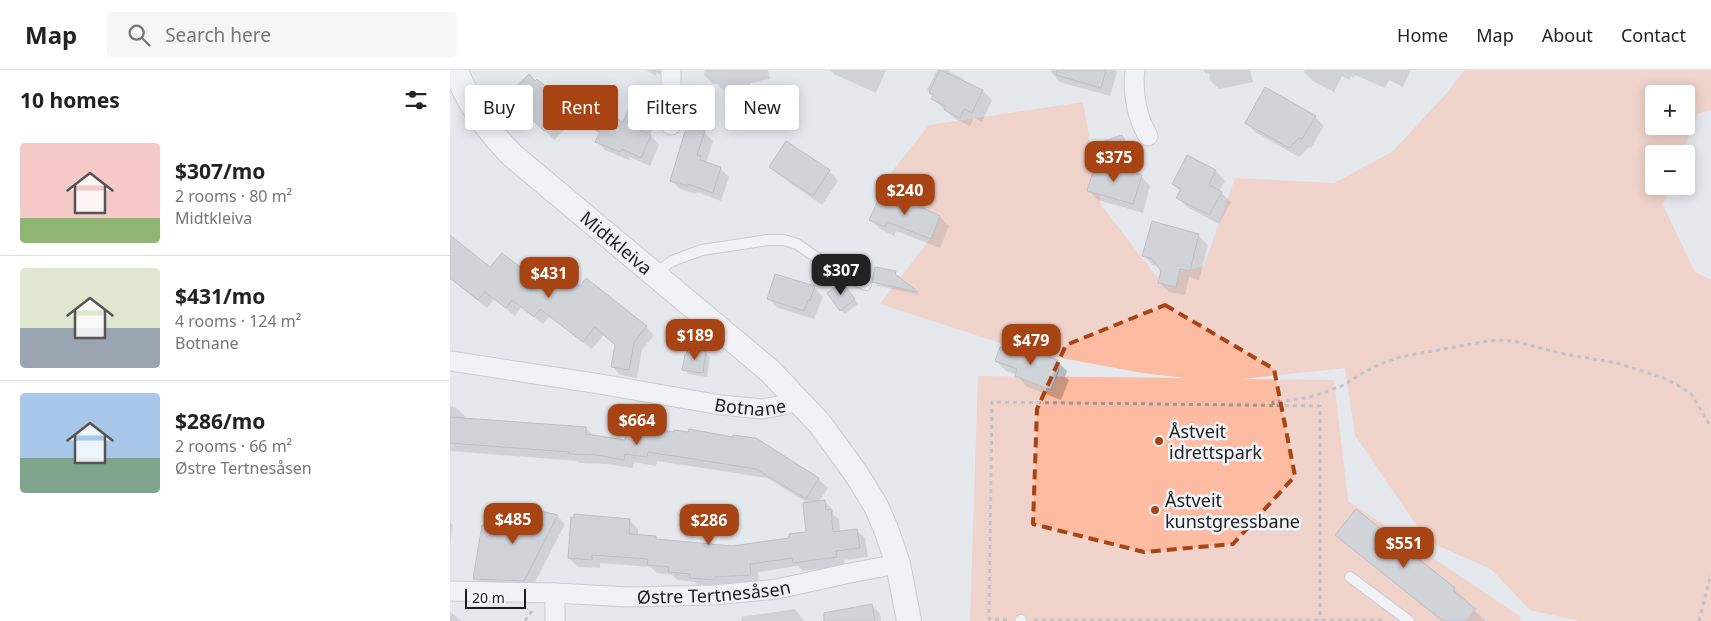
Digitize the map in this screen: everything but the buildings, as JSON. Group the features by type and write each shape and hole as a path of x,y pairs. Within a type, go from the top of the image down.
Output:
{"street":[{"name":"Midtkleiva","path":"456,70 468,99 500,144 534,175 764,365 796,398"},
{"path":"671,70 671,85"},
{"path":"1135,70 1137,104 1141,121 1148,136"},
{"name":"Botnane","path":"450,361 600,384 721,406 762,409 784,405 796,398 820,424 857,475 876,506 898,564 909,621"},
{"name":"Østre Tertnesåsen","path":"450,591 555,592 628,597 714,595 777,589 898,564"},
{"path":"555,592 555,621"}],"lane":[{"path":"654,274 672,261 702,250 768,240 784,240 797,244 851,280 866,285"},
{"path":"1350,577 1408,621"}],"path":[{"path":"1273,405 1273,402 1306,398 1320,394 1344,384 1380,364 1400,357 1498,340 1513,341 1564,354 1617,363 1664,378 1692,395 1711,427"},
{"path":"1320,620 1320,406 992,402 989,619 1408,621"},
{"path":"1699,621 1711,574"},
{"path":"525,621 534,608"}],"highlighted area":[{"path":"1165,305 1274,369 1295,476 1233,544 1144,552 1033,524 1037,409 1066,345"}],"shaded area":[{"path":"1465,70 1711,70 1711,110 1697,114 1695,119 1695,85 1645,85 1645,135 1689,135 1685,145 1645,145 1645,195 1667,195 1663,205 1695,272 1711,280 1711,621 1578,621 1530,610 1491,569 1427,541 1355,435 1345,368 1241,379 1334,380 1348,501 1521,617 1520,621 970,621 978,376 1185,378 1143,373 1028,352 880,304 930,239 890,174 929,125 1083,102 1101,205 1157,277 1204,266 1235,178 1334,183 1392,152 1445,95"}],"place":[{"name":"Åstveit idrettspark","path":"1159,441"},
{"name":"Åstveit kunstgressbane","path":"1155,510"}]}
